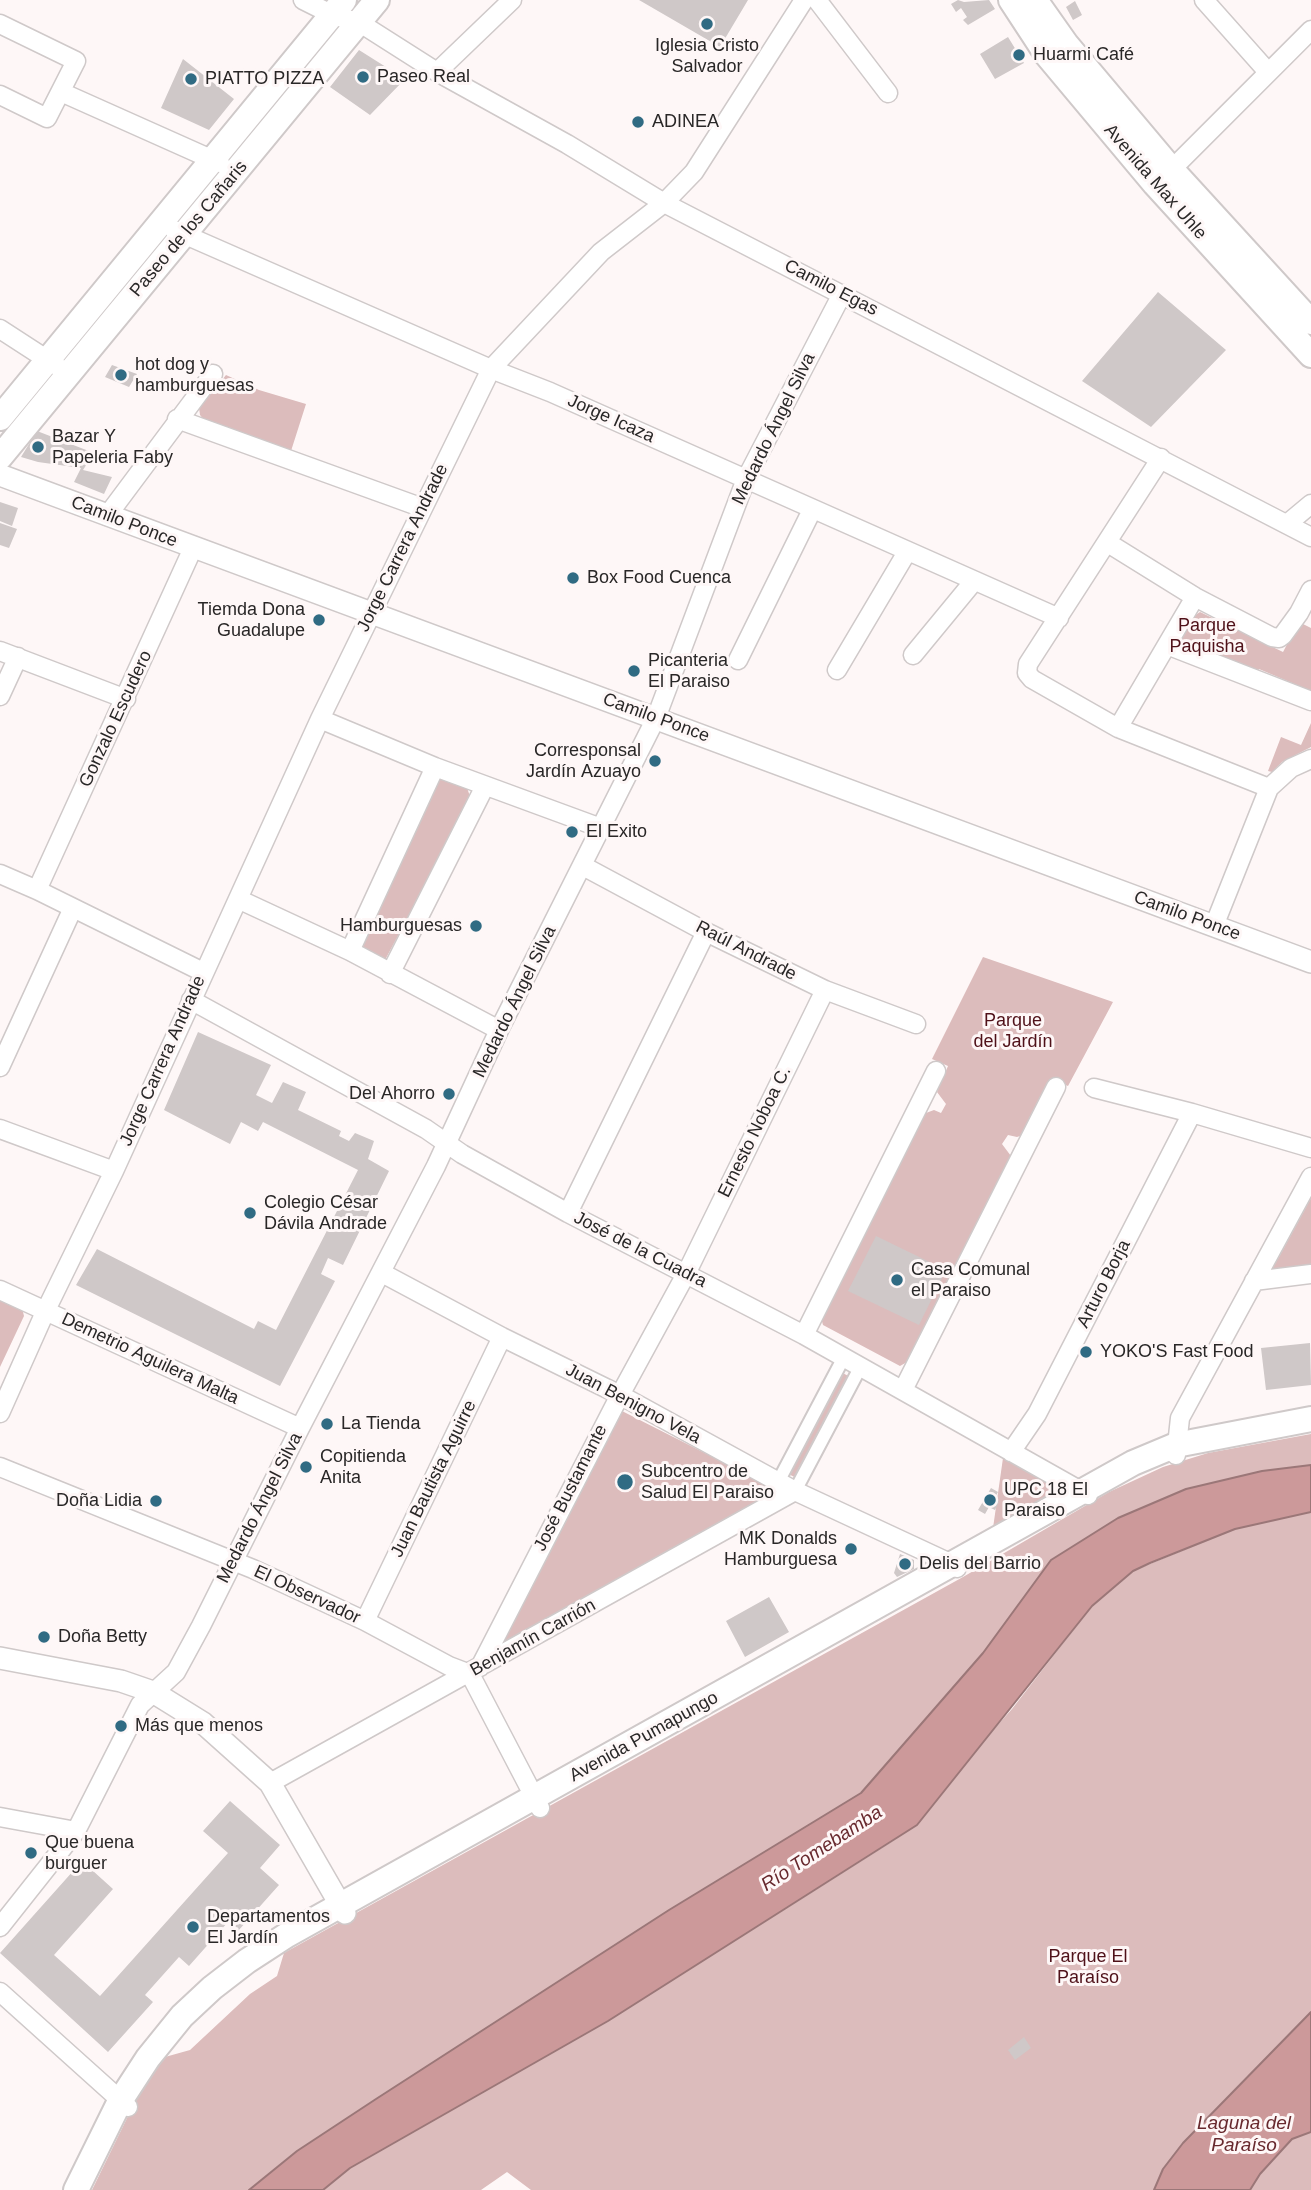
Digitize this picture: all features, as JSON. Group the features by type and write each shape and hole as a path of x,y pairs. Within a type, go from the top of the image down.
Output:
{"main road":[{"name":"Paseo de los Cañaris","path":"172,229 237,172 377,0"},
{"name":"Avenida Max Uhle","path":"1011,0 1047,55 1163,177 1311,322"},
{"name":"Avenida Max Uhle","path":"1035,0 1163,177 1311,355"},
{"name":"Paseo de los Cañaris","path":"0,457 58,368 172,229 214,160 339,7"},
{"name":"Paseo de los Cañaris","path":"0,418 58,368"},
{"name":"Avenida Pumapungo","path":"76,2190 148,2059 182,2016 247,1961 538,1803 1086,1494 1133,1462 1311,1419"}],"street":[{"name":"Camilo Egas","path":"303,0 339,7 437,72 566,144 664,203 1311,537"},
{"path":"437,72 512,0"},
{"name":"Jorge Carrera Andrade","path":"0,1413 46,1310 114,1171 320,719 491,369 601,252 664,203 694,172 804,0"},
{"path":"817,0 888,93"},
{"path":"1205,0 1268,72"},
{"path":"0,24 76,61 47,118 0,95"},
{"path":"1163,177 1311,30"},
{"path":"61,92 237,172"},
{"name":"Jorge Icaza","path":"172,229 491,369 550,392 1059,618"},
{"name":"Medardo Ángel Silva","path":"0,1927 76,1831 140,1705 176,1672 233,1563 447,1144 499,1030 656,718 746,479 842,294"},
{"path":"0,328 58,368"},
{"path":"107,516 213,374"},
{"path":"177,419 423,508"},
{"path":"1161,458 1028,664 1027,673 1032,679 1118,728 1269,788"},
{"name":"Camilo Ponce","path":"0,475 1311,962"},
{"path":"1287,524 1311,505"},
{"path":"738,660 812,510"},
{"path":"1108,543 1195,597 1272,638 1279,638 1305,616 1311,590"},
{"name":"Gonzalo Escudero","path":"37,890 193,548"},
{"path":"837,670 907,552"},
{"path":"913,655 974,581"},
{"path":"1118,728 1195,597"},
{"path":"1167,645 1311,701"},
{"path":"0,651 126,699"},
{"path":"0,696 18,657"},
{"path":"320,719 435,768 601,828"},
{"path":"1213,926 1269,788 1291,768 1311,759"},
{"path":"350,951 435,768"},
{"path":"390,974 485,786"},
{"name":"Raúl Andrade","path":"583,866 706,932 825,990 916,1024"},
{"path":"0,874 203,972"},
{"path":"238,899 350,951 499,1030"},
{"path":"0,1067 73,908"},
{"path":"568,1213 706,932"},
{"name":"Ernesto Noboa C.","path":"686,1273 825,990"},
{"name":"José de la Cuadra","path":"191,1000 426,1129 447,1144 568,1213 804,1335 1086,1494"},
{"path":"804,1335 936,1071"},
{"path":"903,1390 1055,1087"},
{"path":"1094,1087 1311,1148"},
{"name":"Arturo Borja","path":"1011,1452 1037,1414 1192,1113"},
{"path":"0,1129 114,1171"},
{"path":"1176,1450 1180,1418 1311,1177"},
{"name":"Juan Benigno Vela","path":"382,1273 502,1337 620,1395 795,1491 956,1567"},
{"name":"José Bustamante","path":"475,1671 686,1273"},
{"path":"1254,1281 1311,1274"},
{"name":"Demetrio Aguilera Malta","path":"0,1290 300,1428"},
{"name":"Juan Bautista Aguirre","path":"365,1621 502,1337"},
{"path":"778,1482 844,1357"},
{"path":"795,1491 861,1366"},
{"name":"El Observador","path":"0,1467 253,1569 365,1621 449,1666 475,1671"},
{"name":"Benjamín Carrión","path":"270,1783 795,1491"},
{"path":"0,1658 121,1682 153,1692 203,1723 270,1783 342,1908"},
{"path":"475,1671 538,1803"},
{"path":"0,1817 76,1831"},
{"path":"0,1992 124,2104"}],"green space":[{"path":"226,375 259,390 306,404 291,451 204,420 199,408"},
{"name":"Parque Paquisha","path":"1200,612 1283,652 1299,622 1311,628 1311,691 1259,669 1253,678 1175,645 1194,616"},
{"path":"1311,723 1311,747 1282,762 1272,772 1268,771 1281,737 1301,745"},
{"path":"442,779 467,788 471,799 385,960 361,948 438,781"},
{"name":"Parque del Jardín","path":"983,957 1113,1002 1068,1086 1051,1079 1023,1135 1008,1135 1002,1144 1011,1156 907,1362 900,1366 823,1325 821,1318 926,1113 934,1110 941,1113 946,1104 937,1092 948,1066 932,1059"},
{"path":"1311,1198 1311,1267 1269,1274 1279,1257"},
{"path":"0,1295 22,1308 24,1316 0,1367"},
{"path":"837,1370 854,1379 801,1480 784,1472"},
{"path":"620,1410 778,1492 504,1643 502,1639"},
{"path":"1311,1434 1311,1465 1262,1471 1186,1489 1015,1612 983,1653 861,1793 669,1910 376,2099 297,2151 249,2190 92,2190 131,2110 165,2057 190,2050 250,1994 277,1976 284,1953 963,1577 1109,1492 1163,1467 1208,1453"},
{"path":"1004,1451 1062,1490 993,1528"},
{"name":"Parque El Paraíso","path":"1311,1512 1311,2190 531,2190 507,2172 481,2190 323,2190 350,2168 608,2021 896,1839 1012,1709 1092,1606 1133,1571 1235,1529"}],"water":[{"name":"Río Tomebamba","path":"1311,1465 1311,1512 1235,1529 1150,1563 1133,1571 1092,1606 917,1825 608,2021 350,2168 323,2190 249,2190 297,2151 376,2099 669,1910 861,1793 983,1653 1051,1560 1118,1518 1186,1489 1262,1471"},
{"name":"Laguna del Paraíso","path":"1311,2012 1311,2132 1292,2139 1260,2174 1250,2190 1154,2190 1163,2169 1183,2143"}],"building":[{"name":"Iglesia Cristo Salvador","path":"639,0 748,0 720,47"},
{"path":"958,0 989,0 995,9 968,25 963,20 967,17 961,8 956,12 951,4"},
{"path":"1075,1 1082,15 1073,20 1066,7"},
{"path":"1008,37 1024,63 995,79 980,54"},
{"path":"359,50 405,79 370,115 330,87"},
{"name":"PIATTO PIZZA","path":"183,59 234,99 209,130 161,108"},
{"path":"1158,292 1226,350 1151,427 1082,381"},
{"name":"hot dog y hamburguesas","path":"112,365 137,374 129,387 105,377"},
{"path":"37,431 94,453 83,470 112,477 104,494 74,482 81,468 21,457"},
{"path":"0,502 18,508 12,526 0,521"},
{"path":"0,523 17,529 9,548 0,545"},
{"path":"198,1032 271,1065 256,1095 272,1103 283,1082 306,1092 298,1110 341,1131 339,1136 349,1141 355,1133 374,1141 368,1159 389,1171 343,1265 328,1258 321,1274 335,1281 280,1386 76,1285 97,1249 254,1329 258,1321 276,1330 358,1170 263,1122 258,1131 241,1122 230,1144 164,1110"},
{"name":"Casa Comunal el Paraiso","path":"876,1236 946,1270 919,1325 848,1291"},
{"path":"1310,1343 1311,1385 1266,1390 1261,1348"},
{"name":"UPC 18 El Paraiso","path":"991,1488 998,1492 994,1499 999,1502 995,1510 989,1507 985,1514 978,1510"},
{"name":"Delis del Barrio","path":"900,1554 914,1560 914,1569 897,1577 894,1573"},
{"path":"769,1597 789,1632 745,1657 726,1621"},
{"name":"Departamentos El Jardín","path":"230,1801 280,1845 260,1868 279,1885 238,1931 228,1922 189,1966 179,1957 145,1995 153,2002 108,2052 0,1953 82,1861 113,1889 54,1955 100,1996 228,1853 203,1831"},
{"path":"1024,2037 1031,2048 1015,2060 1008,2050"}],"place":[{"name":"Iglesia Cristo Salvador","path":"707,24"},
{"name":"Huarmi Café","path":"1019,55"},
{"name":"Paseo Real","path":"363,77"},
{"name":"PIATTO PIZZA","path":"191,79"},
{"name":"ADINEA","path":"638,122"},
{"name":"hot dog y hamburguesas","path":"121,375"},
{"name":"Bazar Y Papeleria Faby","path":"38,447"},
{"name":"Box Food Cuenca","path":"573,578"},
{"name":"Tiemda Dona Guadalupe","path":"319,620"},
{"name":"Picanteria El Paraiso","path":"634,671"},
{"name":"Corresponsal Jardín Azuayo","path":"655,761"},
{"name":"El Exito","path":"572,832"},
{"name":"Hamburguesas","path":"476,926"},
{"name":"Del Ahorro","path":"449,1094"},
{"name":"Colegio César Dávila Andrade","path":"250,1213"},
{"name":"Casa Comunal el Paraiso","path":"897,1280"},
{"name":"YOKO'S Fast Food","path":"1086,1352"},
{"name":"La Tienda","path":"327,1424"},
{"name":"Copitienda Anita","path":"306,1467"},
{"name":"Subcentro de Salud El Paraiso","path":"625,1482"},
{"name":"UPC 18 El Paraiso","path":"990,1500"},
{"name":"Doña Lidia","path":"156,1501"},
{"name":"MK Donalds Hamburguesa","path":"851,1549"},
{"name":"Delis del Barrio","path":"905,1564"},
{"name":"Doña Betty","path":"44,1637"},
{"name":"Más que menos","path":"121,1726"},
{"name":"Que buena burguer","path":"31,1853"},
{"name":"Departamentos El Jardín","path":"193,1927"}]}
